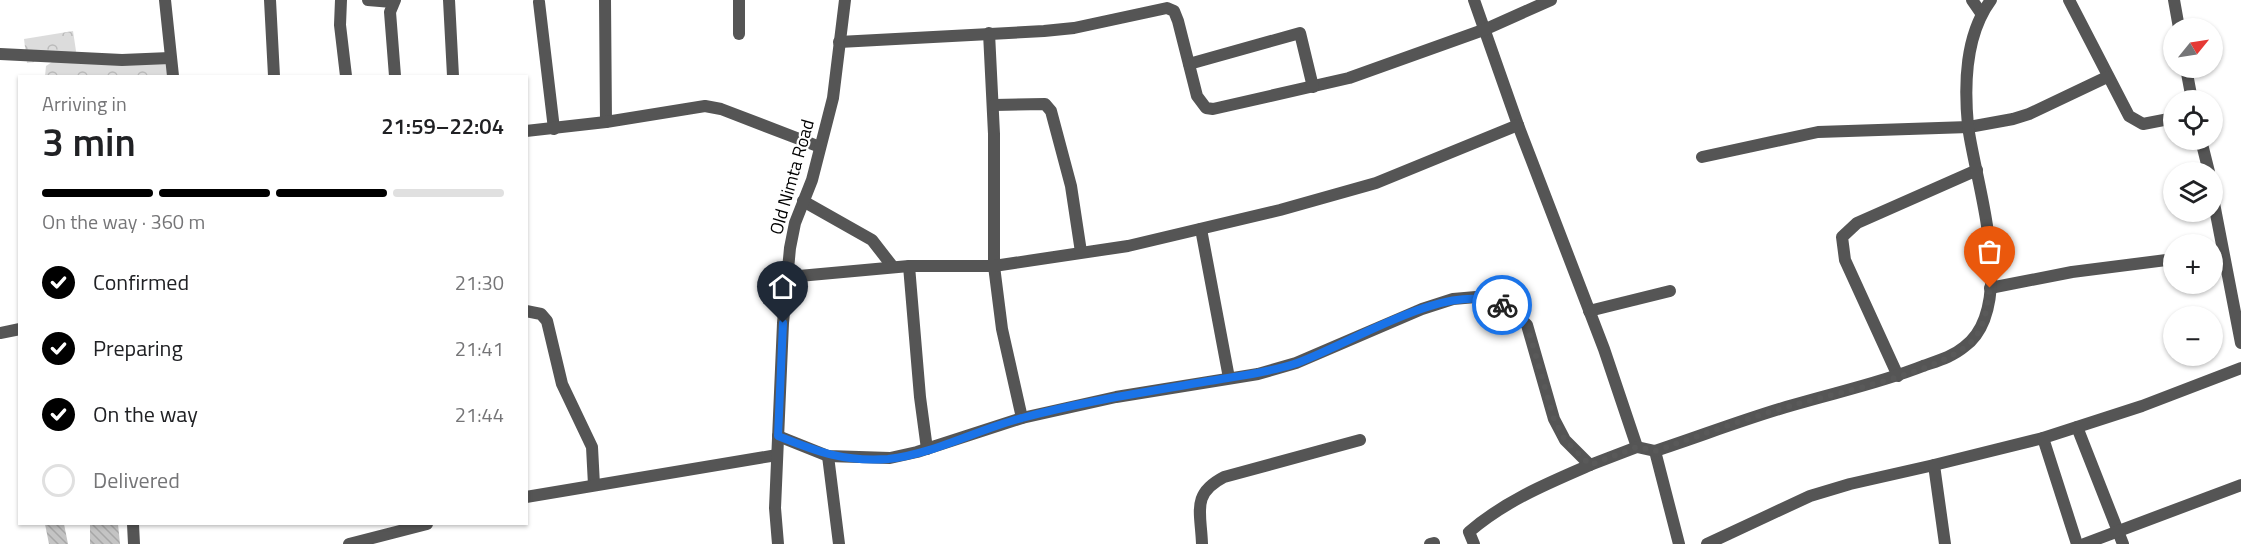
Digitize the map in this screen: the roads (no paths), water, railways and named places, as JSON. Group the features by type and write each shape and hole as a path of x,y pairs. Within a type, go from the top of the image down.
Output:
{"street":[{"path":"165,0 173,75"},
{"path":"270,0 274,75"},
{"path":"341,0 340,25 346,75"},
{"path":"368,0 394,1 390,12 395,75"},
{"path":"449,0 453,75"},
{"path":"604,0 606,122"},
{"path":"738,33 739,0"},
{"name":"Old Nimta Road","path":"778,544 775,508 788,277 794,229 833,98 845,0"},
{"path":"1474,0 1637,447"},
{"path":"839,42 1074,28 1167,8 1174,11 1197,96 1206,108 1313,87 1420,55 1551,0"},
{"path":"1972,0 1981,13"},
{"path":"1474,544 1469,532 1492,513 1525,493 1590,465 1637,447 1655,451 1792,405 1898,376 1952,356 1974,339 1982,326 1990,288 1989,234 1968,127 1968,67 1981,13 1991,0"},
{"path":"2069,0 2129,116 2143,124 2163,119"},
{"path":"2174,0 2177,18"},
{"path":"539,2 554,129"},
{"path":"989,33 994,105 994,266 1002,329 1022,418"},
{"path":"1189,64 1300,33 1313,87"},
{"path":"0,54 122,60 170,58"},
{"path":"1702,157 1818,132 1968,127 2029,114 2107,77"},
{"path":"994,105 1045,104 1051,111 1071,186 1081,252"},
{"path":"528,131 606,122 705,106 721,109 820,147"},
{"path":"788,277 909,266 994,266 1128,246 1376,183 1518,125"},
{"path":"1898,376 1845,260 1842,237 1857,223 1977,170"},
{"path":"803,201 872,240 892,267"},
{"path":"1201,229 1230,378"},
{"path":"1990,288 2072,272 2163,261"},
{"path":"909,266 920,397 927,449"},
{"path":"2223,271 2240,336"},
{"path":"1589,311 1670,291"},
{"path":"778,436 828,456 890,458 927,449 1022,418 1116,397 1258,374 1296,363 1422,309 1453,299 1476,297 1513,310 1527,325 1554,419 1565,440 1590,465"},
{"path":"528,311 541,314 547,321 562,384 592,447 594,485"},
{"path":"0,333 18,328"},
{"path":"1707,544 1810,496 2043,438 2142,406 2241,368"},
{"path":"2077,427 2121,538"},
{"path":"2043,438 2077,544"},
{"path":"1202,544 1200,498 1204,489 1213,482 1360,440"},
{"path":"1655,451 1679,544"},
{"path":"528,497 777,455"},
{"path":"828,456 839,544"},
{"path":"1934,465 1945,544"},
{"path":"2084,544 2121,538 2241,485"},
{"path":"133,525 134,544"},
{"path":"349,544 388,540 425,525"}]}
